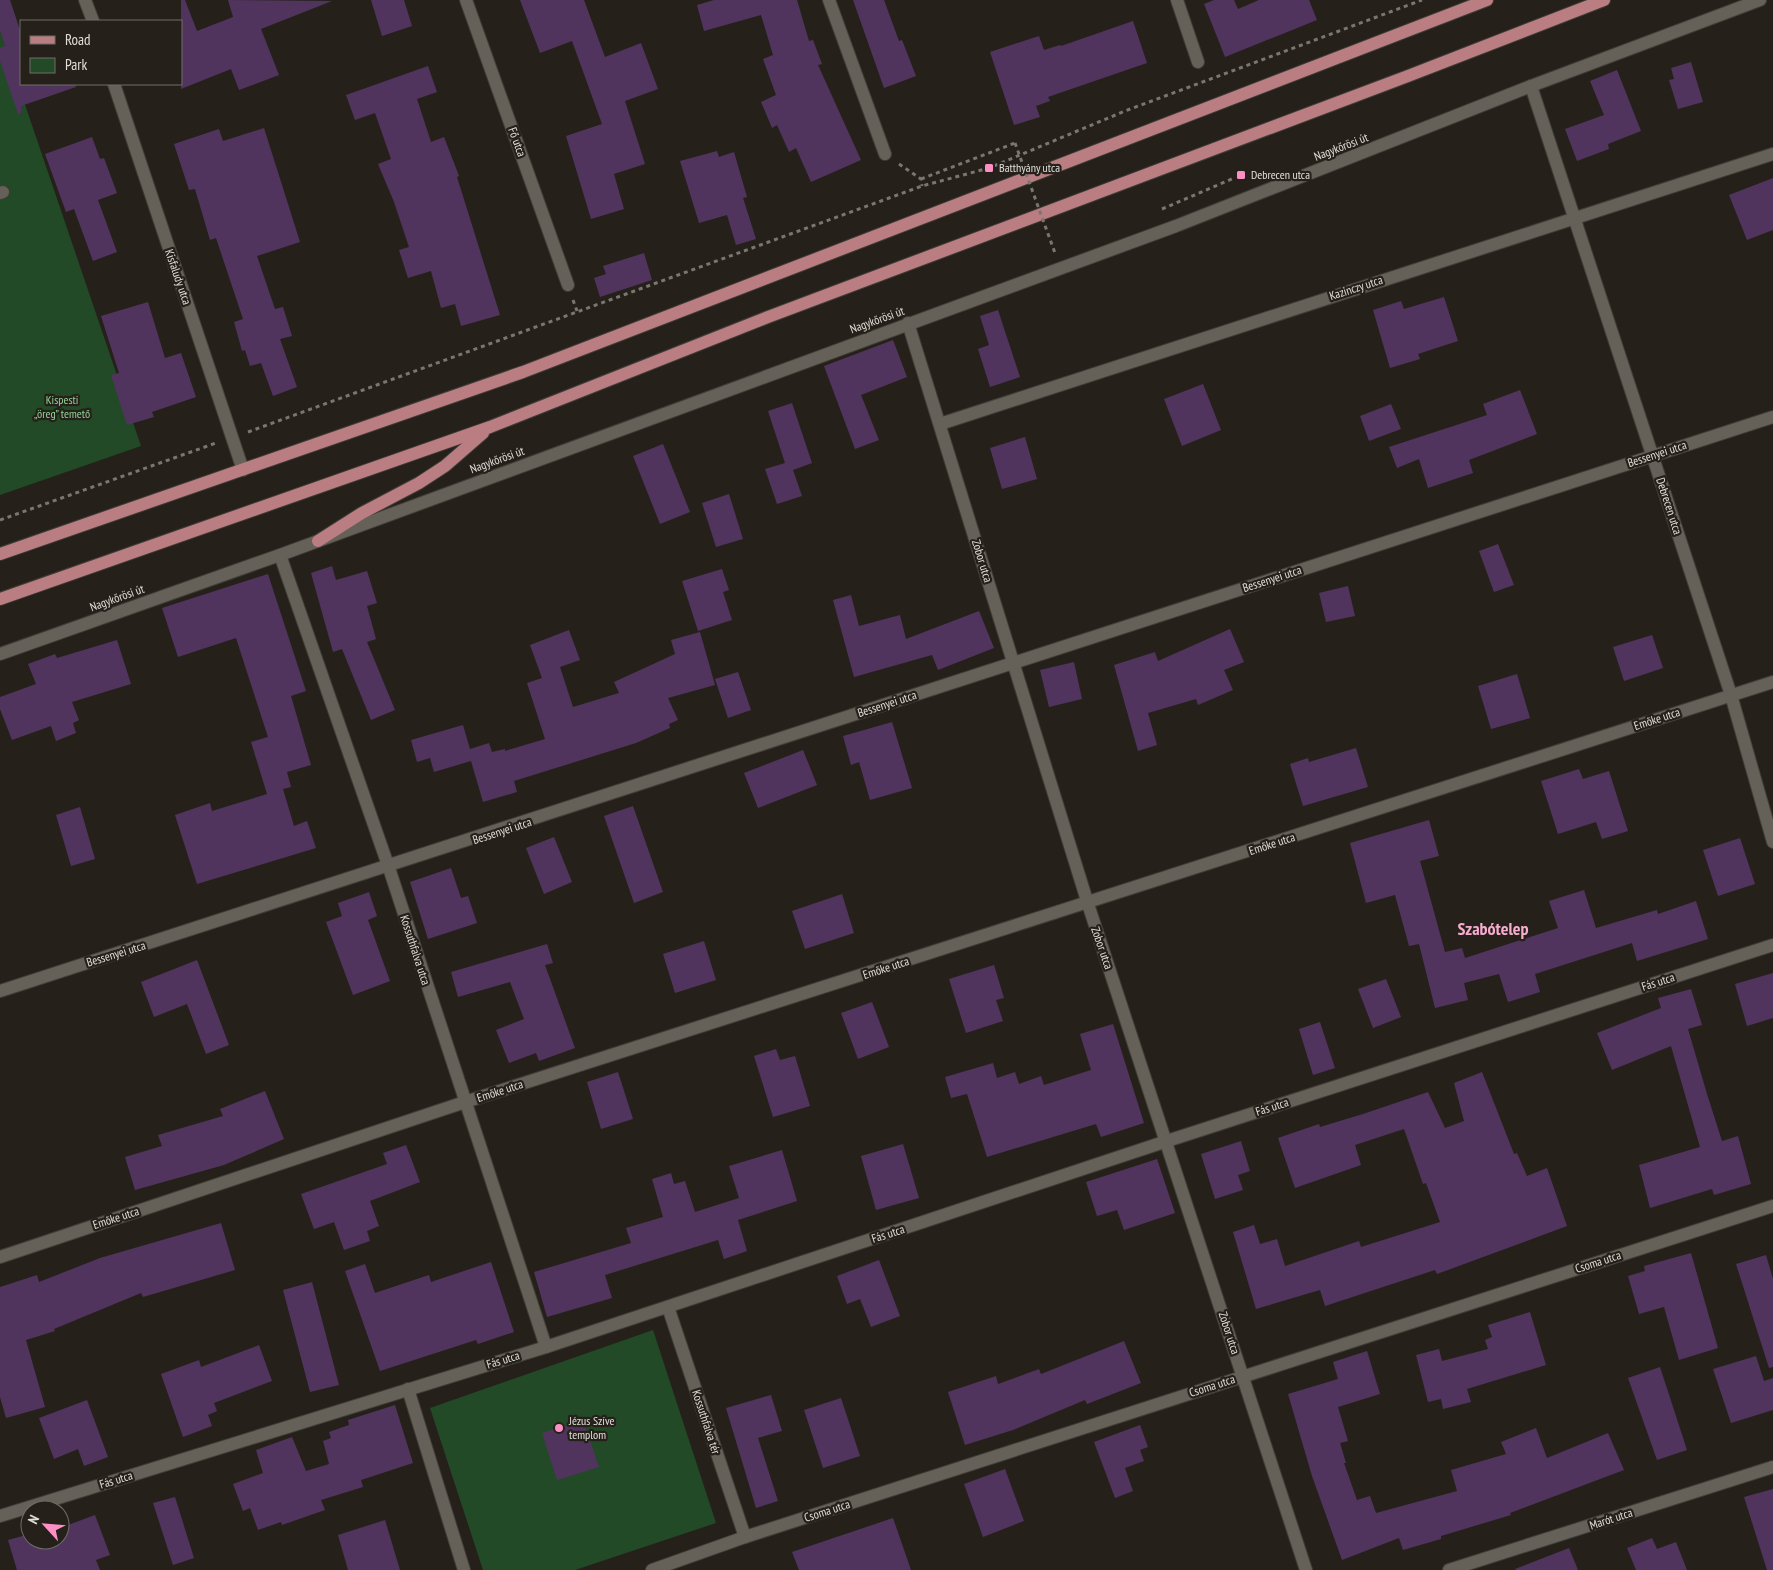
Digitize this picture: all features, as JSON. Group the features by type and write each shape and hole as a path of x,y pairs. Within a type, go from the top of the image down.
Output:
{"main road":[{"path":"0,554 523,372 1487,0"},
{"path":"0,599 490,427 768,317 1417,73 1604,0"},
{"path":"318,541 445,466 490,427"}],"street":[{"path":"86,0 93,20"},
{"name":"Fő utca","path":"466,0 568,285"},
{"path":"829,0 885,154"},
{"path":"1177,0 1198,62"},
{"name":"Nagykőrösi út","path":"0,654 280,555 1176,226 1531,86 1760,0"},
{"name":"Kisfaludy utca","path":"114,85 244,470"},
{"name":"Debrecen utca","path":"1531,86 1731,695 1773,842"},
{"name":"Kazinczy utca","path":"940,424 1773,154"},
{"name":"Zobor utca","path":"908,323 1088,904 1306,1570"},
{"name":"Bessenyei utca","path":"0,991 389,868 1652,455 1773,418"},
{"name":"Kossuthfalva utca","path":"280,555 389,868 546,1347"},
{"name":"Emőke utca","path":"0,1257 465,1102 1088,904 1773,682"},
{"name":"Fás utca","path":"0,1516 546,1347 1167,1141 1773,945"},
{"name":"Csoma utca","path":"652,1570 745,1537 1773,1206"},
{"name":"Kossuthfalva tér","path":"668,1307 745,1537"},
{"path":"408,1389 464,1570"},
{"name":"Marót utca","path":"1449,1570 1773,1467"}],"path":[{"path":"0,520 232,438 922,186 989,168 1125,111 1422,0"},
{"path":"921,179 1015,143 1055,253"},
{"path":"885,154 921,179 922,186"},
{"path":"1157,212 1240,174"}],"green space":[{"name":"Kispesti „öreg” temető","path":"0,31 141,446 0,495"},
{"path":"653,1330 716,1523 575,1570 483,1570 430,1408"}],"building":[{"path":"0,0 10,0 20,30 20,85 75,85 76,87 21,106 21,113 18,114 0,61 0,48 5,46 0,31"},
{"path":"181,0 185,0 197,31 233,17 228,0 332,1 261,29 279,75 239,90 231,69 181,89"},
{"path":"371,0 404,0 412,26 382,36"},
{"path":"520,0 584,0 605,57 641,43 658,89 625,101 645,164 614,174 624,209 591,219 566,136 602,124 572,41 540,53"},
{"path":"714,0 797,0 809,41 813,40 822,64 818,65 861,160 811,182 796,148 789,152 777,125 772,128 761,102 776,95 763,59 773,55 761,15 704,31 697,5"},
{"path":"853,0 884,0 899,41 902,40 916,76 884,88"},
{"path":"1214,0 1234,0 1238,9 1259,0 1309,0 1317,20 1225,57 1204,4"},
{"path":"1133,21 1147,63 1048,97 1050,101 1036,106 1040,117 1014,125 990,52 1039,36 1044,50"},
{"path":"1691,62 1703,102 1678,109 1669,80 1674,79 1671,68"},
{"path":"428,66 437,92 417,99 431,142 444,137 459,176 457,177 500,315 461,326 455,304 441,308 431,271 408,278 399,250 409,247 394,202 378,164 391,159 375,113 355,120 346,95"},
{"path":"1617,70 1641,131 1608,144 1609,149 1577,161 1565,129 1604,115 1590,81"},
{"path":"264,128 300,242 257,256 275,309 283,307 292,336 280,339 297,387 273,396 261,363 250,366 245,350 242,351 234,322 243,319 216,238 210,240 195,189 189,190 174,144 219,129 223,141"},
{"path":"92,137 100,159 104,158 117,193 98,200 117,252 93,261 74,209 66,212 45,154"},
{"path":"717,151 719,157 734,152 747,197 743,198 756,239 736,245 727,215 699,223 680,161"},
{"path":"1773,178 1773,230 1747,240 1729,195"},
{"path":"644,253 652,280 600,297 594,278 606,274 603,266"},
{"path":"1444,297 1458,341 1418,354 1420,359 1390,368 1373,310 1401,301 1404,309"},
{"path":"148,302 165,358 181,353 196,397 152,412 154,417 127,425 111,375 119,373 101,316"},
{"path":"998,310 1020,377 990,387 978,349 989,345 980,316"},
{"path":"893,340 907,377 861,395 879,440 855,449 824,366"},
{"path":"1203,384 1221,430 1182,446 1164,399"},
{"path":"1520,390 1537,434 1469,460 1473,473 1428,488 1419,459 1397,468 1389,447 1487,415 1483,404"},
{"path":"792,403 812,463 793,470 802,496 777,504 765,469 785,463 768,411"},
{"path":"1391,404 1401,429 1369,441 1360,416"},
{"path":"1025,437 1037,479 1002,489 990,448"},
{"path":"663,444 690,512 660,524 633,456"},
{"path":"729,494 743,539 716,547 702,503"},
{"path":"1498,544 1514,585 1494,592 1479,551"},
{"path":"332,566 336,580 367,571 377,603 367,606 376,639 367,642 395,710 371,720 342,649 333,652 311,573"},
{"path":"722,569 729,590 723,592 732,620 698,631 682,581"},
{"path":"268,574 306,691 291,696 311,765 287,772 291,787 283,789 294,826 307,821 316,848 197,884 175,815 210,803 212,811 267,794 251,742 268,737 236,638 178,657 162,608"},
{"path":"1348,586 1355,616 1326,622 1319,593"},
{"path":"851,595 859,626 900,615 906,639 979,611 994,648 938,670 932,655 854,677 833,600"},
{"path":"1230,629 1244,662 1224,670 1233,690 1198,705 1196,699 1148,713 1157,745 1138,751 1114,665 1155,652 1158,661"},
{"path":"569,630 580,660 560,667 573,707 619,693 614,682 675,654 671,640 700,632 715,685 668,698 678,720 669,724 670,728 636,743 514,781 517,792 483,802 471,761 434,772 430,758 417,762 411,740 463,725 470,749 489,743 492,752 505,749 505,751 545,739 527,683 542,678 530,645"},
{"path":"1652,635 1663,668 1624,681 1613,647"},
{"path":"117,640 131,684 72,702 79,720 73,723 76,733 56,741 51,726 12,740 0,709 0,697 36,684 28,664 55,654 57,658"},
{"path":"1074,662 1082,699 1049,707 1040,670"},
{"path":"738,672 751,710 728,718 715,679"},
{"path":"1517,674 1530,718 1491,729 1478,686"},
{"path":"892,722 912,788 870,800 859,762 851,765 843,736"},
{"path":"1356,748 1368,787 1303,806 1290,764 1308,758 1309,762"},
{"path":"803,750 817,785 758,808 744,773"},
{"path":"1579,769 1583,779 1609,771 1628,831 1602,839 1596,822 1558,834 1541,781"},
{"path":"633,806 663,892 634,903 604,816"},
{"path":"80,807 95,859 71,866 56,815"},
{"path":"1429,820 1439,856 1420,861 1445,952 1462,948 1465,958 1558,928 1549,901 1584,890 1596,928 1657,910 1658,914 1696,901 1708,939 1637,961 1632,943 1535,974 1540,992 1508,1002 1499,974 1464,983 1468,1000 1435,1008 1419,944 1409,946 1395,895 1366,903 1350,843"},
{"path":"554,837 572,882 544,894 526,848"},
{"path":"1740,838 1755,884 1718,896 1703,850"},
{"path":"451,868 461,898 468,896 477,923 428,939 410,882"},
{"path":"369,892 377,916 368,920 390,981 353,995 326,922 342,916 338,903"},
{"path":"842,894 854,933 805,949 792,911"},
{"path":"704,941 716,980 675,993 663,954"},
{"path":"547,944 553,963 545,965 575,1048 539,1061 536,1053 509,1063 496,1030 524,1019 510,982 458,997 451,972"},
{"path":"197,960 229,1045 206,1054 187,1004 154,1017 141,982"},
{"path":"994,965 1004,998 996,1000 1003,1021 966,1033 949,979"},
{"path":"1773,973 1773,1018 1747,1026 1735,984"},
{"path":"1386,979 1401,1017 1373,1028 1358,989"},
{"path":"1691,989 1702,1025 1688,1029 1707,1094 1722,1141 1738,1136 1751,1184 1714,1195 1712,1189 1650,1208 1639,1165 1700,1147 1671,1046 1612,1070 1597,1033 1661,1008 1658,998"},
{"path":"872,1002 889,1047 858,1059 841,1013"},
{"path":"1320,1022 1335,1068 1313,1075 1299,1029"},
{"path":"1113,1024 1144,1123 1101,1137 1096,1124 987,1157 967,1094 951,1098 945,1077 993,1063 997,1078 1015,1072 1019,1084 1041,1076 1044,1085 1091,1070 1080,1034"},
{"path":"776,1049 780,1060 795,1056 810,1106 773,1117 754,1056"},
{"path":"618,1072 633,1119 601,1129 587,1082"},
{"path":"1482,1072 1514,1154 1517,1153 1527,1176 1547,1168 1567,1226 1437,1274 1435,1270 1325,1306 1320,1290 1256,1309 1233,1232 1254,1225 1260,1244 1277,1239 1285,1266 1359,1241 1361,1247 1440,1222 1426,1183 1423,1184 1404,1129 1355,1145 1361,1165 1295,1188 1278,1138 1319,1124 1320,1127 1363,1114 1428,1092 1445,1128 1464,1121 1454,1083"},
{"path":"265,1091 284,1139 224,1165 135,1190 125,1157 162,1146 158,1135 223,1116 220,1109"},
{"path":"1241,1141 1250,1171 1238,1175 1243,1190 1215,1199 1201,1154"},
{"path":"903,1144 919,1198 876,1210 861,1156"},
{"path":"406,1145 420,1182 370,1201 379,1226 367,1231 370,1241 344,1250 334,1222 314,1229 301,1194 387,1164 383,1153"},
{"path":"782,1150 797,1201 738,1220 747,1251 724,1259 718,1240 605,1275 612,1298 547,1317 534,1272 631,1243 626,1228 663,1217 652,1179 671,1173 674,1184 685,1181 695,1212 739,1198 729,1166"},
{"path":"1157,1159 1175,1213 1124,1230 1117,1210 1097,1216 1086,1182"},
{"path":"221,1223 235,1270 143,1297 141,1293 54,1329 55,1331 26,1340 45,1407 6,1418 0,1397 0,1287 37,1275 39,1282 100,1258"},
{"path":"1691,1253 1718,1348 1679,1360 1664,1307 1639,1314 1628,1276 1645,1271 1644,1266"},
{"path":"1766,1255 1773,1279 1773,1367 1769,1368 1736,1264"},
{"path":"879,1260 900,1316 871,1327 860,1299 847,1304 837,1276"},
{"path":"491,1262 514,1332 478,1344 476,1340 380,1371 345,1271 365,1264 375,1293 429,1275 431,1282"},
{"path":"312,1282 339,1385 310,1392 283,1290"},
{"path":"1530,1312 1546,1365 1467,1389 1471,1402 1443,1409 1441,1399 1428,1402 1416,1355 1439,1349 1442,1361 1488,1349 1485,1340 1492,1337 1488,1325"},
{"path":"1124,1341 1141,1383 1087,1404 1085,1400 1013,1430 965,1445 948,1392 996,1376 998,1384 1039,1369 1041,1374"},
{"path":"259,1345 272,1381 214,1403 217,1411 208,1415 212,1426 183,1437 161,1374 199,1360 201,1367"},
{"path":"1367,1351 1380,1394 1338,1407 1348,1441 1340,1443 1346,1463 1344,1463 1357,1500 1370,1496 1376,1513 1457,1491 1451,1470 1506,1454 1501,1442 1536,1428 1547,1458 1608,1433 1624,1470 1510,1513 1511,1515 1441,1536 1441,1539 1403,1550 1399,1538 1342,1560 1312,1476 1288,1394 1338,1379 1333,1362"},
{"path":"1756,1356 1764,1381 1773,1378 1773,1410 1731,1423 1713,1369"},
{"path":"1660,1367 1687,1450 1657,1460 1628,1378"},
{"path":"771,1395 782,1431 758,1438 778,1501 756,1508 726,1408"},
{"path":"841,1398 860,1456 823,1468 804,1410"},
{"path":"87,1400 108,1457 84,1466 78,1449 54,1459 39,1418"},
{"path":"395,1405 413,1463 361,1480 363,1487 321,1500 325,1510 282,1525 281,1522 258,1530 250,1508 243,1511 233,1484 263,1473 256,1450 292,1437 306,1471 329,1464 323,1441 331,1438 329,1432 349,1425 348,1420"},
{"path":"583,1420 599,1467 557,1480 542,1433"},
{"path":"1140,1425 1148,1447 1140,1450 1144,1461 1125,1468 1133,1491 1115,1498 1094,1442"},
{"path":"1005,1469 1024,1521 983,1537 964,1484"},
{"path":"1773,1489 1773,1570 1767,1570 1744,1497"},
{"path":"175,1497 194,1558 173,1565 153,1503"},
{"path":"95,1515 110,1555 96,1560 100,1570 17,1570 8,1540 20,1537 20,1550 70,1550 70,1524"},
{"path":"893,1518 911,1570 799,1570 792,1552"},
{"path":"385,1520 400,1570 348,1570 338,1535"},
{"path":"1652,1538 1657,1549 1676,1542 1687,1570 1636,1570 1627,1548"},
{"path":"1569,1548 1578,1570 1515,1569"}],"place":[{"name":"Batthyány utca","path":"989,168"},
{"name":"Debrecen utca","path":"1241,175"},
{"name":"Jézus Szíve templom","path":"559,1428"}],"district":[{"name":"Szabótelep","path":"1493,929"}]}
